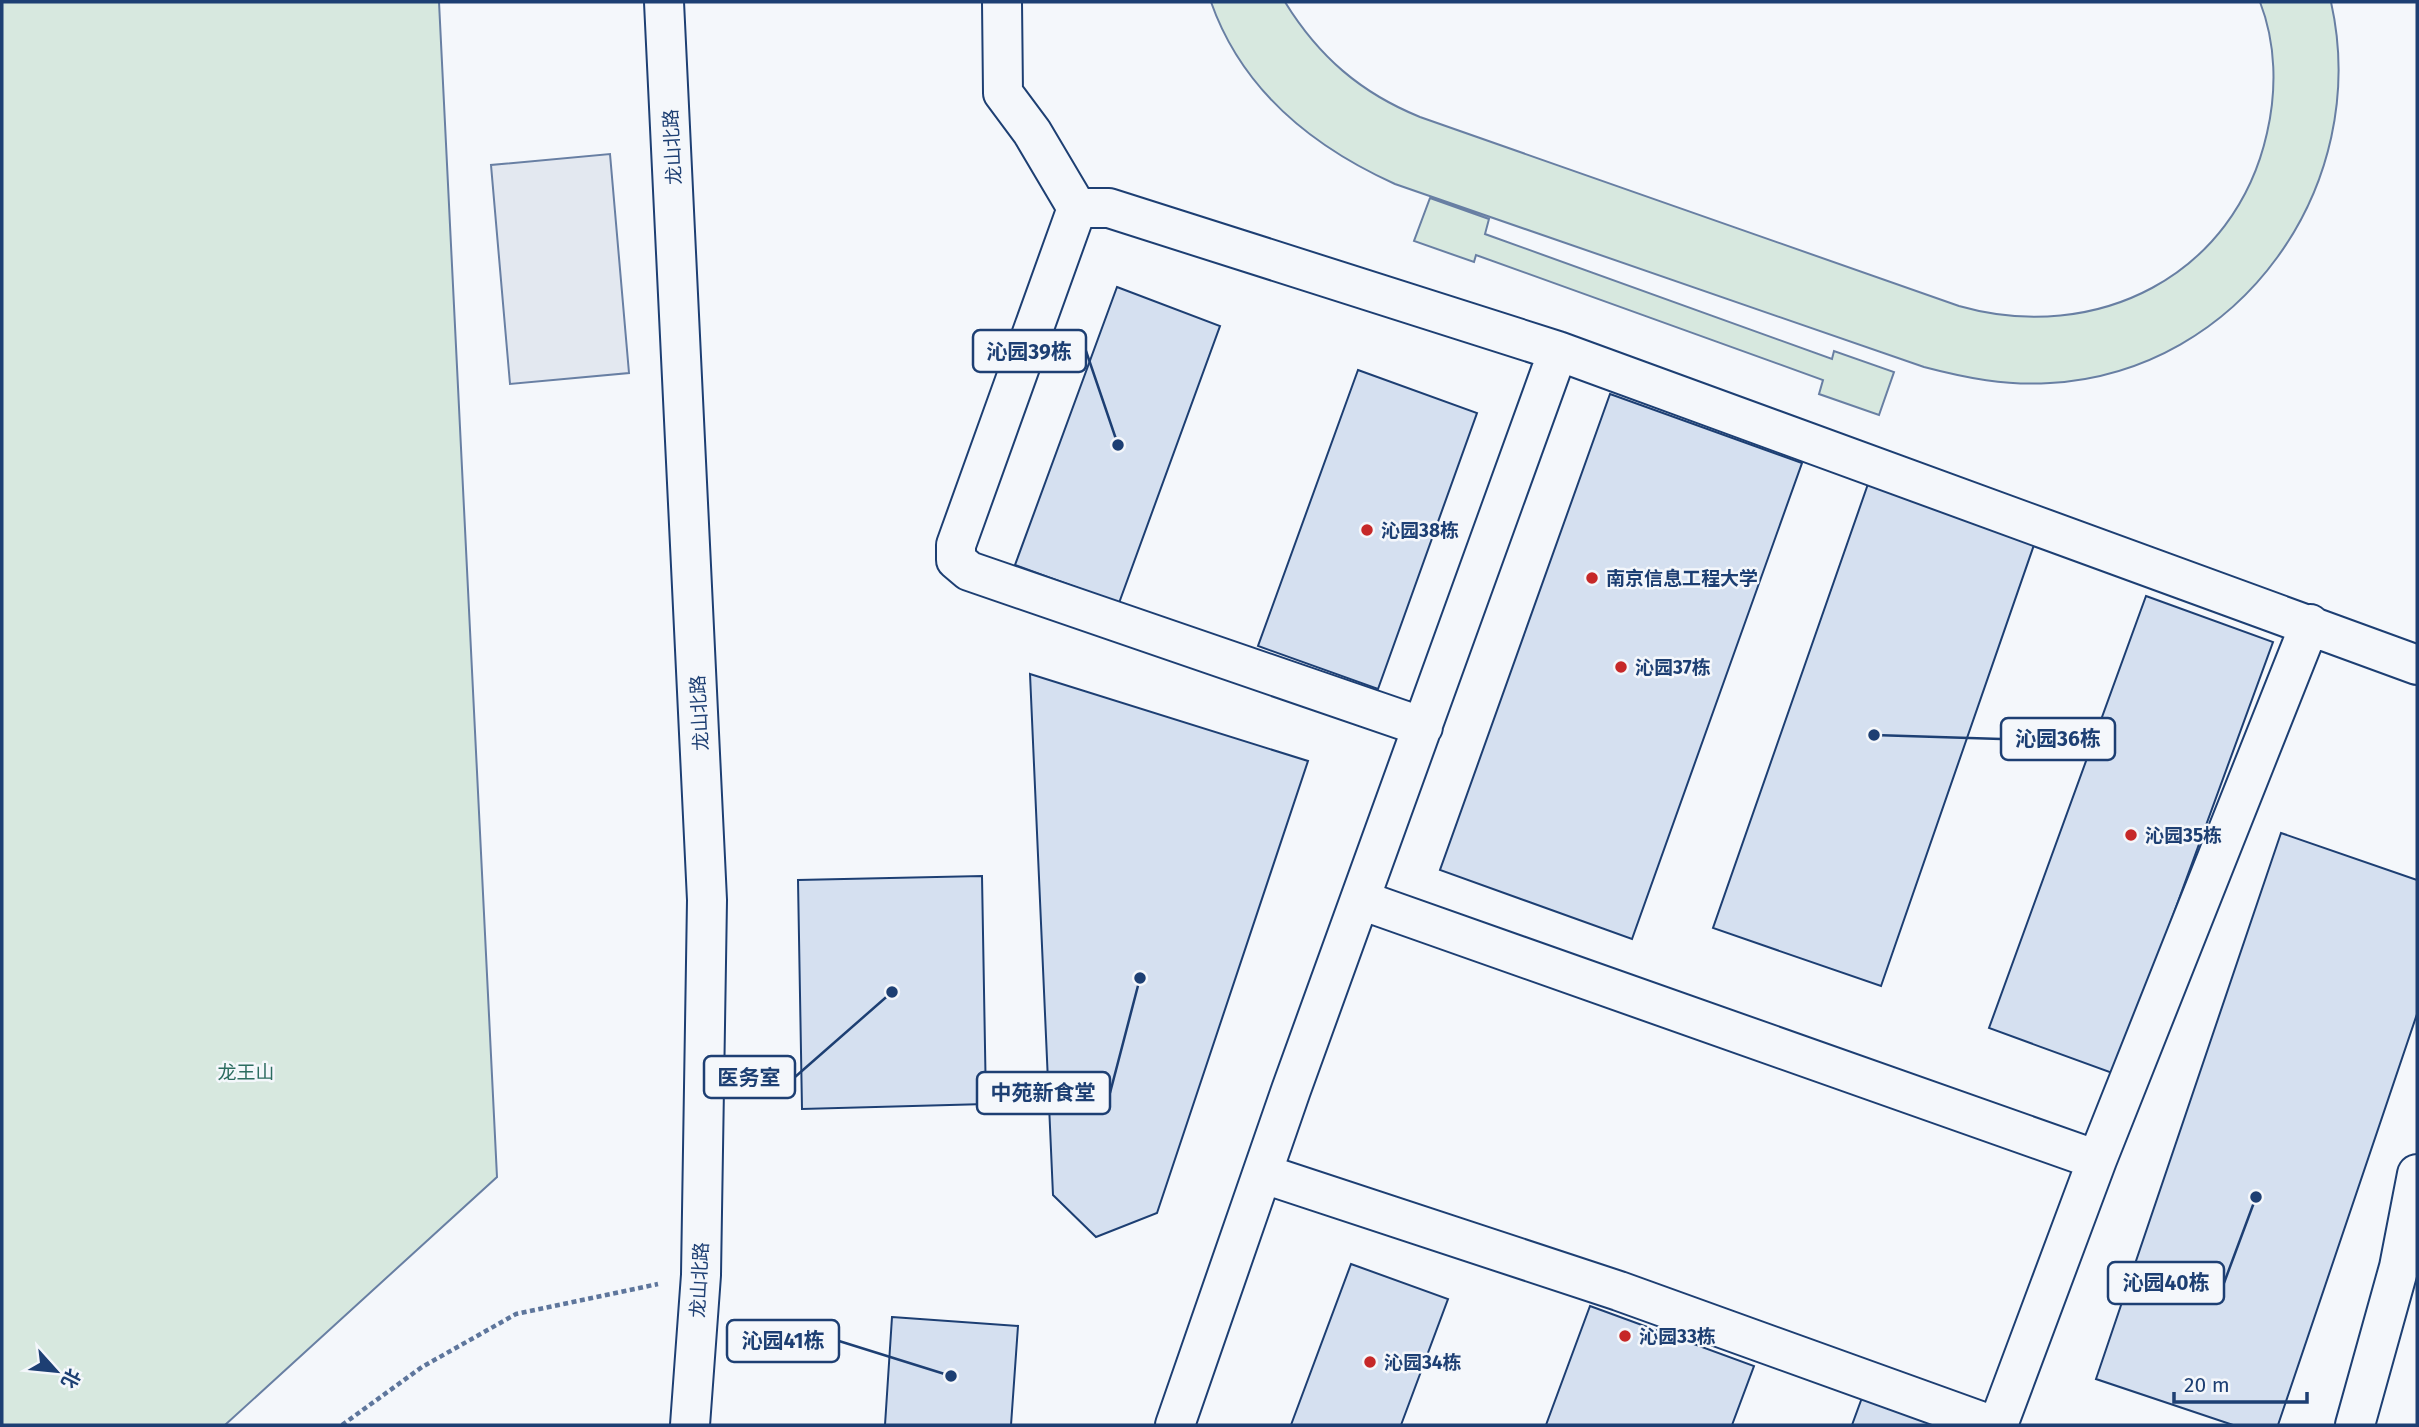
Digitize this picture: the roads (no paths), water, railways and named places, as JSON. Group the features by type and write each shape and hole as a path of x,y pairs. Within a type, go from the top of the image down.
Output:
{"street":[{"name":"龙山北路","path":"664,2 708,900 701,1275 690,1425"},
{"path":"1002,2 1003,93 1032,132 1077,208"},
{"path":"1077,208 1109,208 1559,351 2417,665"},
{"path":"1077,208 956,545 956,560 969,571 982,576 1423,727"},
{"path":"1175,1425 1291,1090 1559,351"},
{"path":"1998,1425 2097,1160 2310,624"},
{"path":"1361,900 2097,1160"},
{"path":"1264,1174 1619,1291 1991,1425"},
{"path":"2355,1425 2399,1267 2417,1174"}],"place":[{"name":"沁园39栋","path":"1118,445"},
{"name":"沁园38栋","path":"1367,530"},
{"name":"南京信息工程大学","path":"1592,578"},
{"name":"沁园37栋","path":"1621,667"},
{"name":"沁园36栋","path":"1874,735"},
{"name":"沁园35栋","path":"2131,835"},
{"name":"中苑新食堂","path":"1140,978"},
{"name":"医务室","path":"892,992"},
{"name":"沁园40栋","path":"2256,1197"},
{"name":"沁园33栋","path":"1625,1336"},
{"name":"沁园34栋","path":"1370,1362"},
{"name":"沁园41栋","path":"951,1376"}],"park label":[{"name":"龙王山","path":"246,1072"}]}
